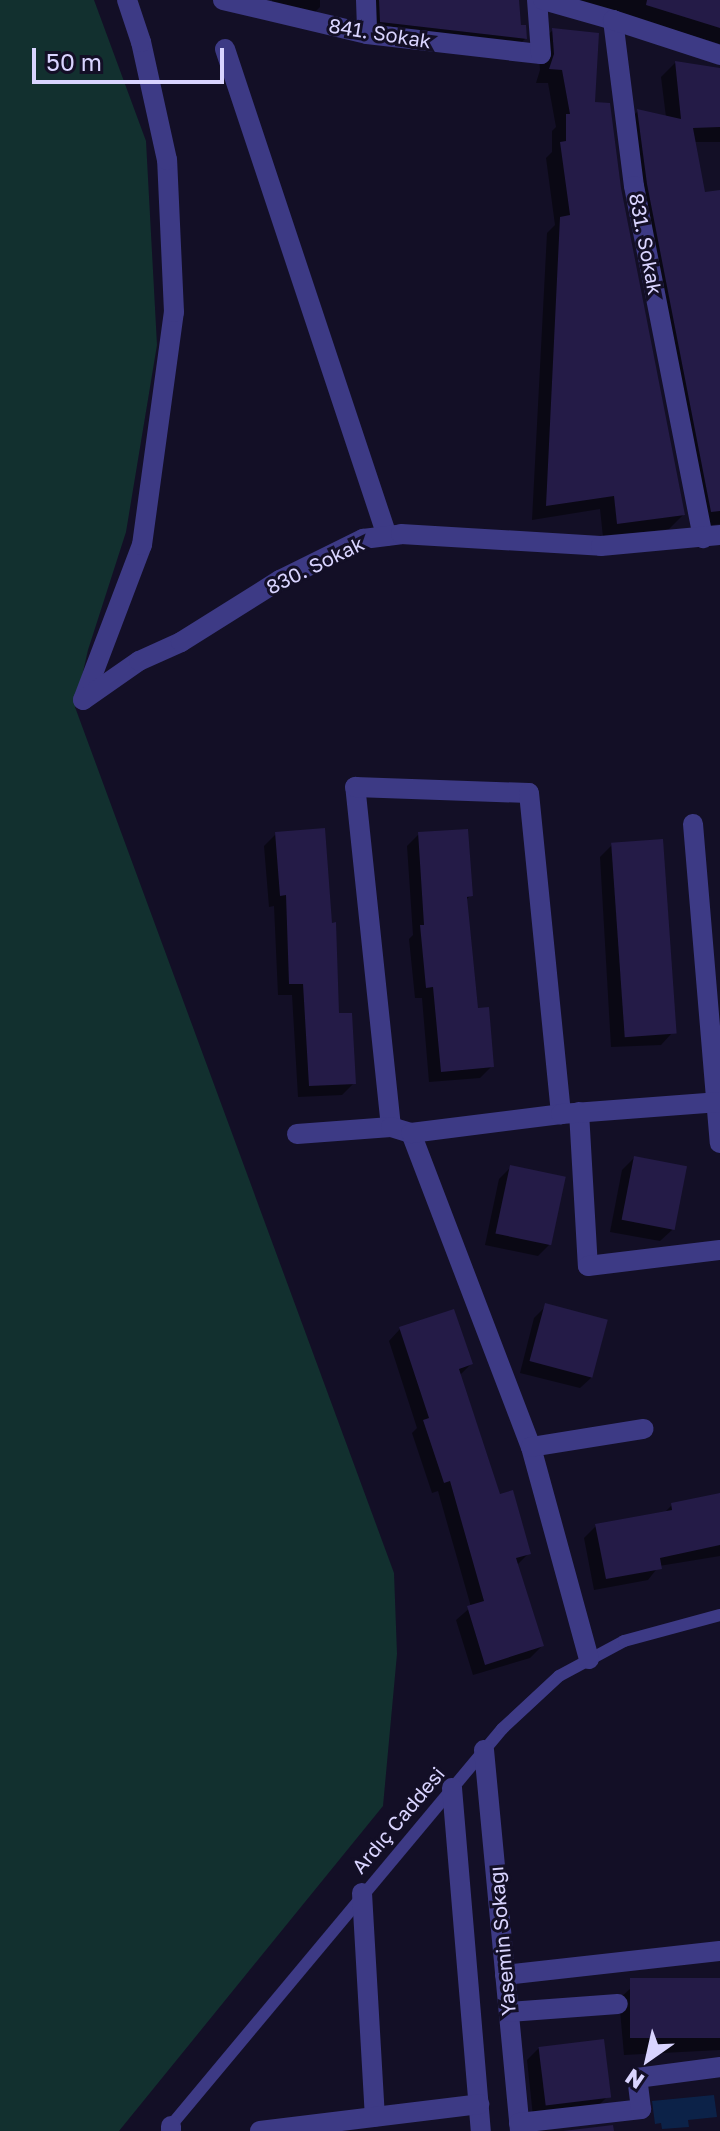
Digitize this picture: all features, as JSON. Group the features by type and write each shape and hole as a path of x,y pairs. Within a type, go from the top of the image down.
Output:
{"street":[{"name":"830. Sokak","path":"127,0 141,42 167,160 174,312 142,545 83,700 139,661 181,642 280,580 363,539 387,536 601,546 712,536"},
{"name":"841. Sokak","path":"223,0 367,34 541,54 540,0"},
{"path":"366,0 367,34"},
{"path":"540,0 720,55"},
{"name":"831. Sokak","path":"613,20 634,186 712,536"},
{"path":"225,49 387,536"},
{"path":"589,1659 531,1447 401,1130 355,787 529,793 588,1266 720,1250"},
{"path":"693,824 719,1102 720,1143"},
{"path":"297,1134 401,1130 719,1102"},
{"path":"531,1447 644,1429"},
{"name":"Yasemin Sokağı","path":"484,1750 519,2127"},
{"name":"Yasemin Sokağı","path":"452,1788 481,2131"},
{"path":"362,1893 375,2117"},
{"path":"505,1975 720,1951"},
{"path":"509,2012 618,2004"},
{"path":"519,2127 641,2109 637,2078 720,2067"},
{"path":"260,2131 298,2129 479,2104"}],"lane":[{"name":"Ardıç Caddesi","path":"169,2129 362,1893 484,1750 559,1676 624,1641 720,1615"}],"green space":[{"path":"0,0 94,0 146,141 157,345 126,532 88,650 75,707 394,1573 397,1654 383,1806 119,2131 0,2131"}],"water":[{"path":"714,2095 717,2117 688,2120 689,2127 662,2129 661,2123 655,2124 652,2101"}],"building":[{"path":"379,0 519,0 521,25 526,25 527,39 380,22"},
{"path":"647,0 720,0 720,28 646,5"},
{"path":"552,28 599,33 595,102 610,103 621,188 685,515 617,524 614,496 546,506 560,217 570,215 560,142 566,141 566,114 570,114 562,70 549,69 554,54"},
{"path":"675,61 720,68 720,127 693,128 705,192 720,190 720,511 711,512 647,184 637,109 681,119"},
{"path":"325,828 332,923 336,922 339,1013 352,1013 356,1084 309,1086 303,984 289,984 286,895 280,896 275,832"},
{"path":"468,829 473,896 467,897 478,1008 489,1007 494,1067 441,1072 433,987 426,988 420,925 424,925 418,832"},
{"path":"663,839 677,1034 625,1037 611,843"},
{"path":"634,1156 687,1166 675,1230 622,1220"},
{"path":"510,1165 566,1177 551,1245 495,1233"},
{"path":"545,1303 608,1320 592,1378 529,1361"},
{"path":"454,1309 473,1364 459,1369 500,1494 513,1490 531,1554 516,1558 544,1646 485,1665 467,1606 484,1601 450,1481 444,1483 423,1420 429,1418 399,1327"},
{"path":"720,1493 720,1545 660,1558 662,1569 606,1579 595,1524 672,1510 671,1503"},
{"path":"630,1978 720,1978 720,2038 630,2038"},
{"path":"604,2039 611,2098 546,2106 538,2047"},
{"path":"613,2125 614,2131 563,2131"}]}
